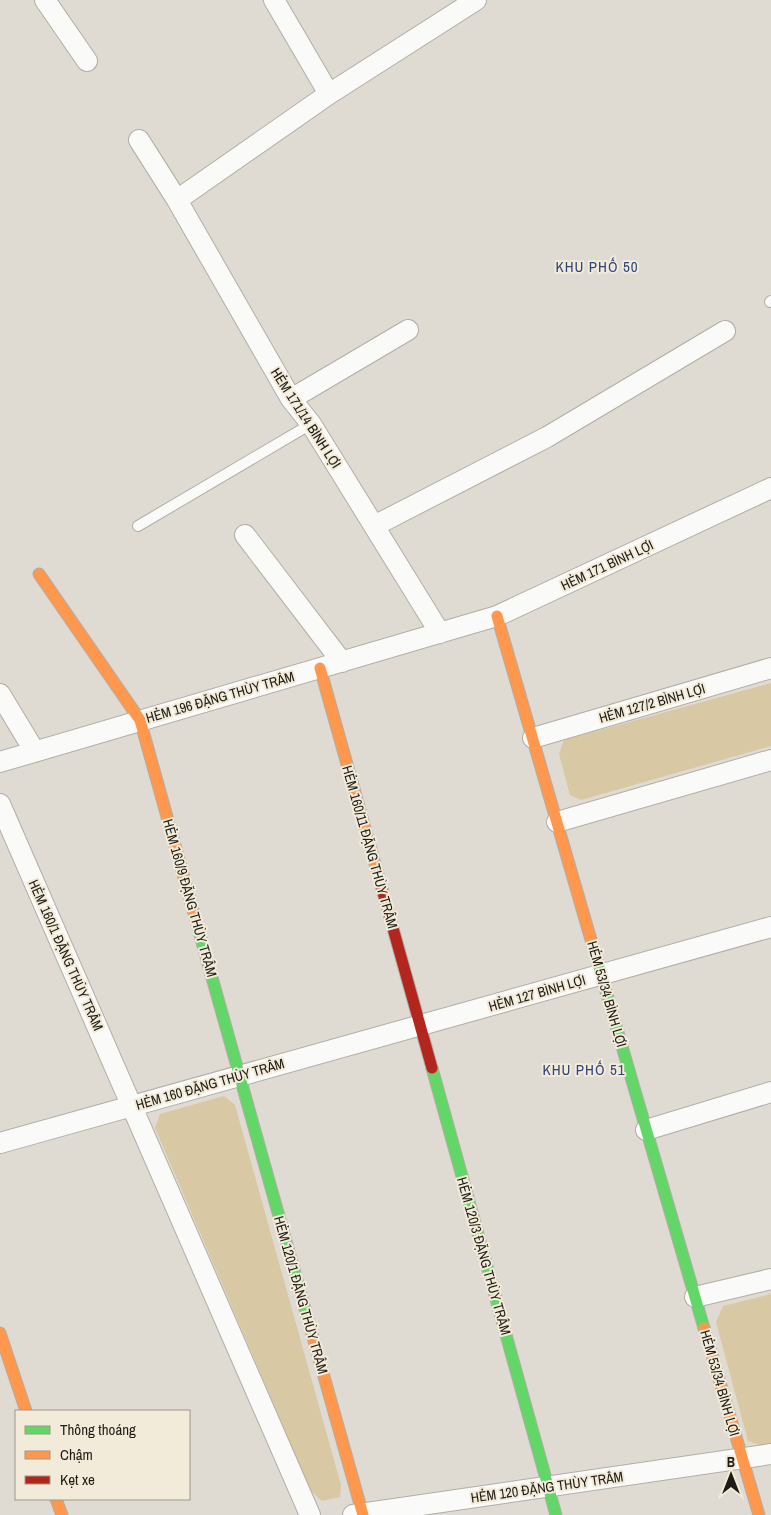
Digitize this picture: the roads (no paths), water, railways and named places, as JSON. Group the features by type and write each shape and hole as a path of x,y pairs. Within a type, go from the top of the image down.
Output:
{"street":[{"path":"45,0 87,61"},
{"path":"274,0 329,94"},
{"path":"177,200 329,94 476,0"},
{"name":"HẺM 171/14 BÌNH LỢI","path":"139,140 177,200 291,399 311,424 440,633"},
{"path":"291,399 408,330"},
{"path":"374,526 547,437 725,331"},
{"name":"HẺM 171 BÌNH LỢI","path":"440,633 498,616 771,488"},
{"path":"245,535 342,662"},
{"name":"HẺM 160/9 ĐẶNG THÙY TRÂM","path":"39,574 140,720 240,1076"},
{"name":"HẺM 53/34 BÌNH LỢI","path":"498,616 759,1515"},
{"name":"HẺM 196 ĐẶNG THÙY TRÂM","path":"0,762 440,633"},
{"name":"HẺM 160/11 ĐẶNG THÙY TRÂM","path":"320,668 420,1026"},
{"name":"HẺM 127/2 BÌNH LỢI","path":"532,738 771,668"},
{"path":"0,694 35,752"},
{"path":"557,822 771,760"},
{"name":"HẺM 160/1 ĐẶNG THÙY TRÂM","path":"0,804 132,1106"},
{"name":"HẺM 127 BÌNH LỢI","path":"420,1026 771,927"},
{"name":"HẺM 160 ĐẶNG THÙY TRÂM","path":"0,1143 420,1026"},
{"name":"HẺM 120/3 ĐẶNG THÙY TRÂM","path":"420,1026 556,1515"},
{"name":"HẺM 120/1 ĐẶNG THÙY TRÂM","path":"240,1076 359,1515"},
{"path":"646,1130 771,1092"},
{"path":"132,1106 310,1515"},
{"path":"695,1297 771,1279"},
{"path":"0,1333 26,1410"},
{"name":"HẺM 120 ĐẶNG THÙY TRÂM","path":"359,1515 771,1454"},
{"path":"56,1500 62,1515"}],"lane":[{"path":"138,526 311,424"}],"district":[{"name":"KHU PHỐ 50","path":"597,267"},
{"name":"KHU PHỐ 51","path":"584,1070"}]}
